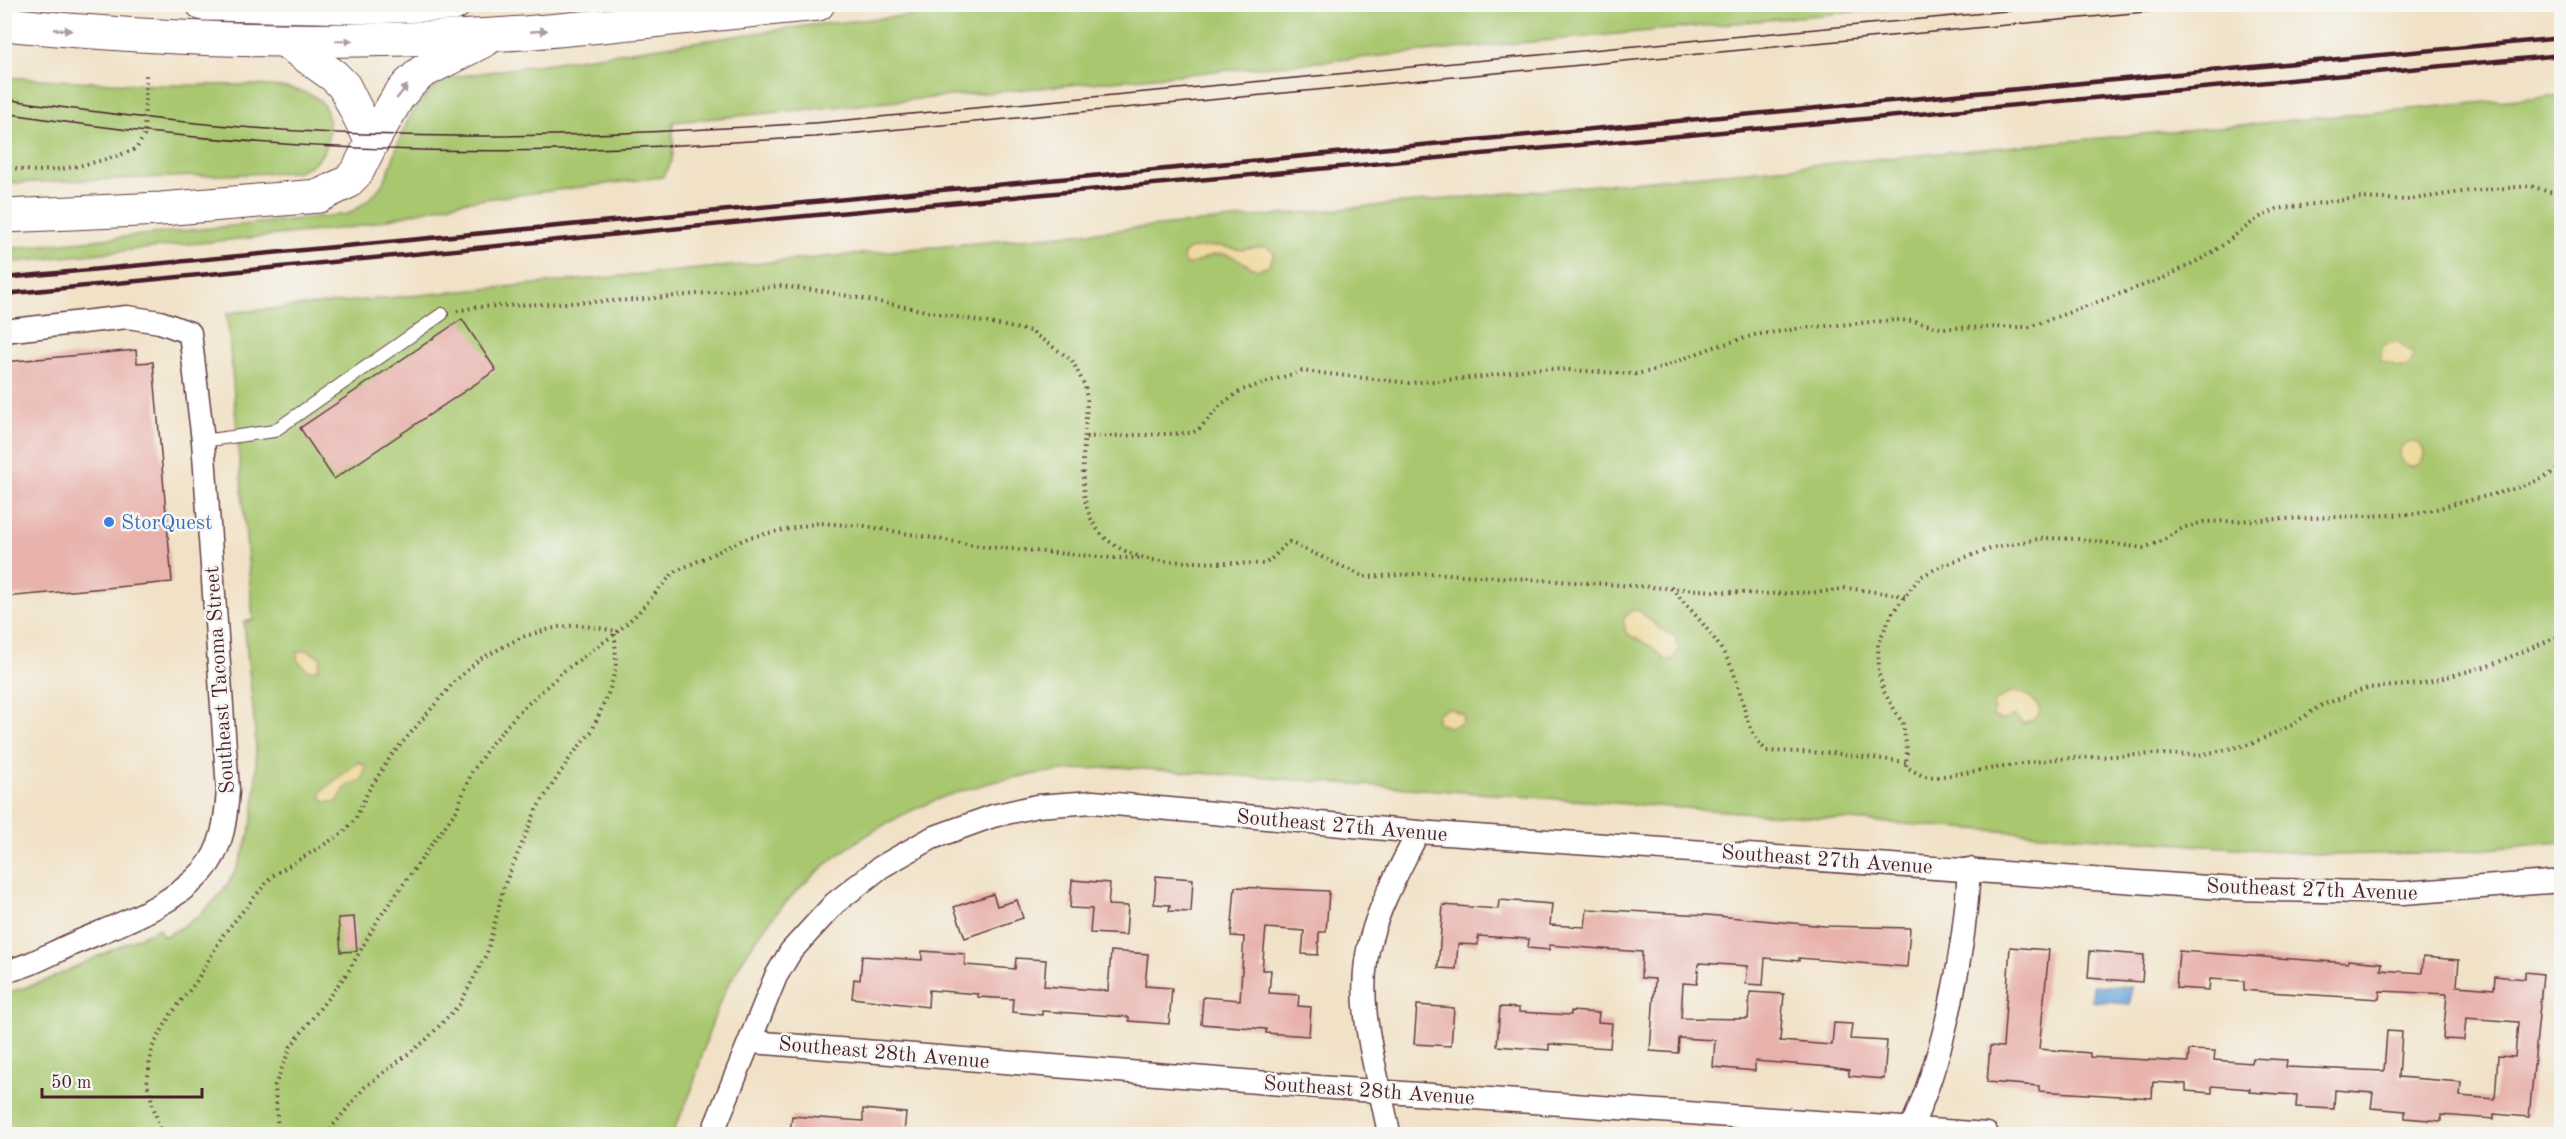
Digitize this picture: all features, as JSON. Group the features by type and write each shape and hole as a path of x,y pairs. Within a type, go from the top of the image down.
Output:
{"highway":[{"path":"203,4 454,4"},
{"path":"4,24 129,35 285,41 494,35 818,4"},
{"path":"4,232 20,216 161,209 319,196 346,183 357,172 398,97 422,72 494,35"},
{"path":"285,41 334,76 344,86 372,142"},
{"path":"4,202 20,216"}],"street":[{"name":"Southeast Tacoma Street","path":"4,331 127,317 160,321 190,333 202,441 228,790 222,834 204,870 180,890 152,908 32,963 4,972"},
{"name":"Southeast 27th Avenue","path":"712,1134 776,976 791,951 835,903 881,867 932,838 993,816 1037,806 1093,802 1418,832 2236,889 2403,893 2562,881"},
{"path":"1389,1134 1367,1024 1365,985 1370,940 1418,832"},
{"path":"1909,1132 1931,1072 1952,998 1966,923 1970,869"},
{"name":"Southeast 28th Avenue","path":"751,1042 1909,1132 1987,1134"}],"lane":[{"path":"202,441 274,431 442,314"}],"path":[{"path":"4,165 32,173 43,172 136,149 144,136 146,75"},
{"path":"1086,437 1191,433 1198,430 1222,403 1242,390 1302,370 1409,383 1482,377 1535,368 1635,374 1653,371 1711,348 1755,335 1803,328 1896,320 1913,321 1943,328 2029,327 2166,277 2212,253 2258,218 2277,209 2358,198 2407,200 2469,191 2531,186 2562,196"},
{"path":"442,314 476,307 634,300 780,286 822,291 1030,331 1072,360 1086,393 1083,490 1085,509 1090,522 1107,540 1142,558"},
{"path":"2562,467 2542,479 2510,490 2416,514 2204,522 2182,528 2162,541 2143,548 2079,539 2044,538 1996,547 1943,565 1920,577 1893,612 1878,643 1878,653 1879,674 1884,692 1903,724 1906,767 1923,776 1937,777 2054,759 2153,754 2200,755 2251,744 2292,725 2320,706 2367,688 2421,684 2491,665 2562,635"},
{"path":"278,1134 275,1085 291,1046 348,972 379,918 456,811 472,772 518,713 565,670 616,632 675,572 750,537 818,523 864,526 979,546 1158,561 1264,564 1277,556 1280,548 1289,542 1365,577 1432,573 1521,577 1560,583 1670,587 1761,594 1822,592 1847,588 1905,596"},
{"path":"1670,587 1709,629 1731,667 1754,734 1767,751 1832,753 1906,762"},
{"path":"161,1134 147,1083 152,1048 171,1014 196,982 223,935 272,876 343,833 355,820 367,793 391,756 455,681 480,659 522,637 558,627 579,625 616,632"},
{"path":"326,1134 365,1087 425,1041 460,1004 487,953 504,886 537,808 572,755 592,731 610,689 615,667 616,632"}],"green space":[{"path":"1026,4 1927,5 673,122 672,157 662,177 461,202 355,227 5,263 5,249 348,214 364,203 383,183 410,116 424,97 447,78 812,25"},
{"path":"5,77 160,85 283,87 301,91 320,101 328,117 328,136 320,157 296,172 15,183 5,180"},
{"path":"2561,95 2561,842 2455,852 2332,855 1118,767 1037,774 989,783 943,797 899,817 858,841 820,870 786,903 755,940 724,994 713,1020 692,1089 672,1134 5,1134 4,994 45,981 159,928 163,937 204,912 231,879 247,841 255,799 256,755 244,622 253,620 227,313"}],"sand":[{"path":"1218,246 1242,250 1265,246 1275,253 1268,266 1258,270 1227,255 1213,255 1190,264 1186,264 1183,258 1188,249"},
{"path":"2397,341 2413,353 2412,362 2406,367 2396,367 2380,360 2383,345"},
{"path":"2412,442 2420,446 2424,454 2420,462 2412,466 2404,462 2400,454 2404,446"},
{"path":"1638,610 1662,630 1675,636 1679,648 1673,659 1665,660 1652,647 1626,633 1623,620 1630,611"},
{"path":"307,650 321,658 318,669 309,671 297,660 297,652"},
{"path":"2012,692 2026,695 2033,700 2040,712 2035,719 2024,724 2014,715 2003,721 1993,716 1994,702"},
{"path":"1449,708 1464,715 1462,723 1450,727 1437,723 1437,713"},
{"path":"358,762 366,766 362,780 346,787 337,802 325,802 321,797 322,791"}],"water":[{"path":"2093,985 2131,987 2130,1004 2092,1001"}],"building":[{"path":"462,319 496,370 334,479 300,428"},
{"path":"136,350 137,363 153,362 172,582 4,597 4,362"},
{"path":"1156,876 1193,879 1191,912 1169,911 1170,905 1154,904"},
{"path":"1072,880 1110,883 1108,905 1128,906 1126,935 1090,933 1092,909 1070,908"},
{"path":"1235,887 1329,891 1326,932 1319,932 1318,955 1302,954 1304,931 1266,928 1262,970 1271,970 1269,993 1299,995 1298,1006 1311,1007 1309,1036 1266,1033 1266,1029 1201,1024 1203,997 1240,1000 1244,937 1231,936"},
{"path":"993,894 997,906 1017,900 1023,918 965,938 954,907"},
{"path":"1499,900 1552,904 1550,925 1585,927 1587,909 1707,915 1825,926 1910,928 1907,967 1799,958 1799,961 1765,958 1763,985 1746,984 1748,966 1699,963 1697,984 1683,983 1681,1018 1748,1019 1750,992 1784,994 1780,1041 1832,1045 1834,1023 1852,1024 1850,1039 1887,1041 1884,1079 1849,1076 1849,1070 1831,1067 1755,1061 1755,1071 1713,1067 1715,1040 1679,1038 1678,1053 1650,1051 1655,979 1641,978 1642,952 1549,945 1549,950 1528,948 1529,939 1478,936 1478,945 1458,944 1456,969 1438,968 1443,905 1498,909"},
{"path":"354,917 357,951 341,952 338,918"},
{"path":"2010,947 2049,950 2039,1049 2090,1053 2090,1057 2188,1062 2189,1050 2215,1051 2214,1060 2251,1063 2252,1058 2287,1060 2286,1067 2384,1071 2387,1031 2402,1032 2399,1077 2461,1082 2460,1096 2495,1099 2498,1056 2515,1057 2518,1022 2466,1018 2464,1040 2443,1039 2447,994 2380,991 2379,999 2267,992 2244,990 2244,981 2210,979 2209,990 2176,988 2179,951 2348,963 2348,960 2382,963 2381,970 2422,973 2423,957 2459,960 2457,986 2494,989 2495,976 2525,979 2525,972 2543,974 2529,1117 2494,1114 2494,1119 2441,1115 2441,1121 2405,1118 2405,1111 2371,1108 2373,1093 2335,1090 2334,1109 2296,1107 2297,1095 2249,1092 2250,1089 2212,1086 2212,1093 2186,1091 2186,1084 2153,1082 2152,1098 2039,1091 2039,1086 1987,1082 1990,1046 2003,1047"},
{"path":"922,951 965,954 965,965 1015,969 1016,958 1046,960 1044,986 1108,991 1111,951 1148,954 1145,986 1172,988 1169,1024 1129,1021 1129,1017 1042,1011 1042,1015 1012,1012 1013,999 978,997 978,994 929,990 928,1007 852,998 854,979 860,980 862,956 922,960"},
{"path":"2090,951 2144,955 2142,982 2088,978"},
{"path":"1417,1005 1454,1008 1451,1046 1414,1044"},
{"path":"1500,1007 1519,1008 1519,1012 1571,1015 1571,1011 1599,1013 1598,1022 1612,1023 1610,1048 1549,1044 1549,1050 1497,1046"},
{"path":"863,1109 906,1113 904,1134 790,1134 792,1116 863,1121"}],"tram line":[{"path":"4,99 153,119 352,134 557,135 660,131 815,123 2082,4"},
{"path":"4,113 142,132 352,148 491,151 656,146 815,137 2230,4"}],"railway":[{"path":"4,278 2562,38"},
{"path":"4,294 773,219 2562,55"}],"place":[{"name":"StorQuest","path":"109,522"}]}
